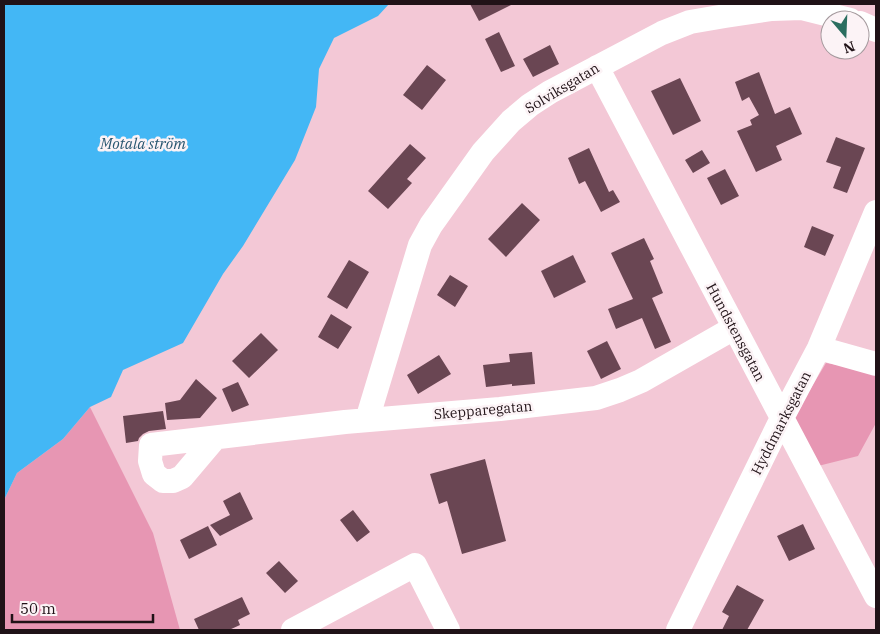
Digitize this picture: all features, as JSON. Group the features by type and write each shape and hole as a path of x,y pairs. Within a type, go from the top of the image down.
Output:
{"street":[{"name":"Solviksgatan","path":"368,420 420,245 431,225 483,152 511,121 530,105 550,92 662,33 690,22 802,6 820,11"},
{"name":"Hundstensgatan","path":"597,67 876,596"},
{"name":"Hyddmarksgatan","path":"678,630 782,418 819,348 872,237 876,212"},
{"name":"Skepparegatan","path":"215,438 368,420 500,409 596,398 641,381 734,328"},
{"path":"819,348 876,364"},
{"path":"293,630 415,565 448,630"}],"shaded area":[{"path":"826,363 876,371 876,423 858,456 810,468 789,425"},
{"path":"90,407 153,533 180,630 4,630 4,500 17,473 63,439"}],"water":[{"name":"Motala ström","path":"4,4 389,4 378,16 334,38 319,69 316,107 295,160 243,246 223,274 183,343 123,370 111,397 90,407 63,439 17,473 4,500"}],"building":[{"path":"470,4 513,4 479,21"},
{"path":"499,32 515,66 501,72 485,39"},
{"path":"550,45 559,64 533,77 523,59"},
{"path":"427,65 446,80 422,110 403,95"},
{"path":"759,72 775,114 790,107 802,134 776,146 782,160 756,172 737,131 752,125 750,120 759,115 749,97 742,101 735,82"},
{"path":"680,78 701,121 673,135 651,91"},
{"path":"836,137 865,148 847,193 833,188 841,167 826,162"},
{"path":"410,144 426,158 407,179 412,183 388,209 368,191"},
{"path":"589,148 609,192 613,190 620,202 601,212 585,181 579,184 568,158"},
{"path":"702,150 710,163 693,173 685,160"},
{"path":"725,169 739,196 721,205 707,178"},
{"path":"522,203 540,220 506,257 488,239"},
{"path":"812,226 834,235 825,256 804,247"},
{"path":"644,238 654,259 650,261 663,293 652,298 671,342 655,349 642,318 616,329 608,309 633,299 611,253"},
{"path":"573,255 586,282 554,298 541,271"},
{"path":"349,260 369,272 347,309 327,297"},
{"path":"450,275 468,286 455,307 437,295"},
{"path":"331,314 352,327 338,349 318,337"},
{"path":"261,333 278,350 249,378 232,361"},
{"path":"607,341 621,369 601,379 587,351"},
{"path":"532,352 535,384 486,387 483,365 510,362 509,354"},
{"path":"439,355 451,374 418,394 407,375"},
{"path":"196,379 217,398 200,418 167,420 165,403 180,400"},
{"path":"238,382 249,405 232,412 222,389"},
{"path":"163,411 166,429 149,431 143,434 138,441 126,443 123,416"},
{"path":"485,459 506,541 462,554 447,501 439,504 430,474"},
{"path":"240,492 253,519 220,536 210,525 230,515 223,501"},
{"path":"353,510 370,532 357,542 340,520"},
{"path":"803,524 815,549 789,561 777,536"},
{"path":"208,526 217,545 189,559 180,540"},
{"path":"279,561 298,581 285,593 266,573"},
{"path":"737,585 764,600 747,630 722,630 729,616 722,612"},
{"path":"242,597 250,614 238,620 240,625 229,630 199,630 194,619"}]}
